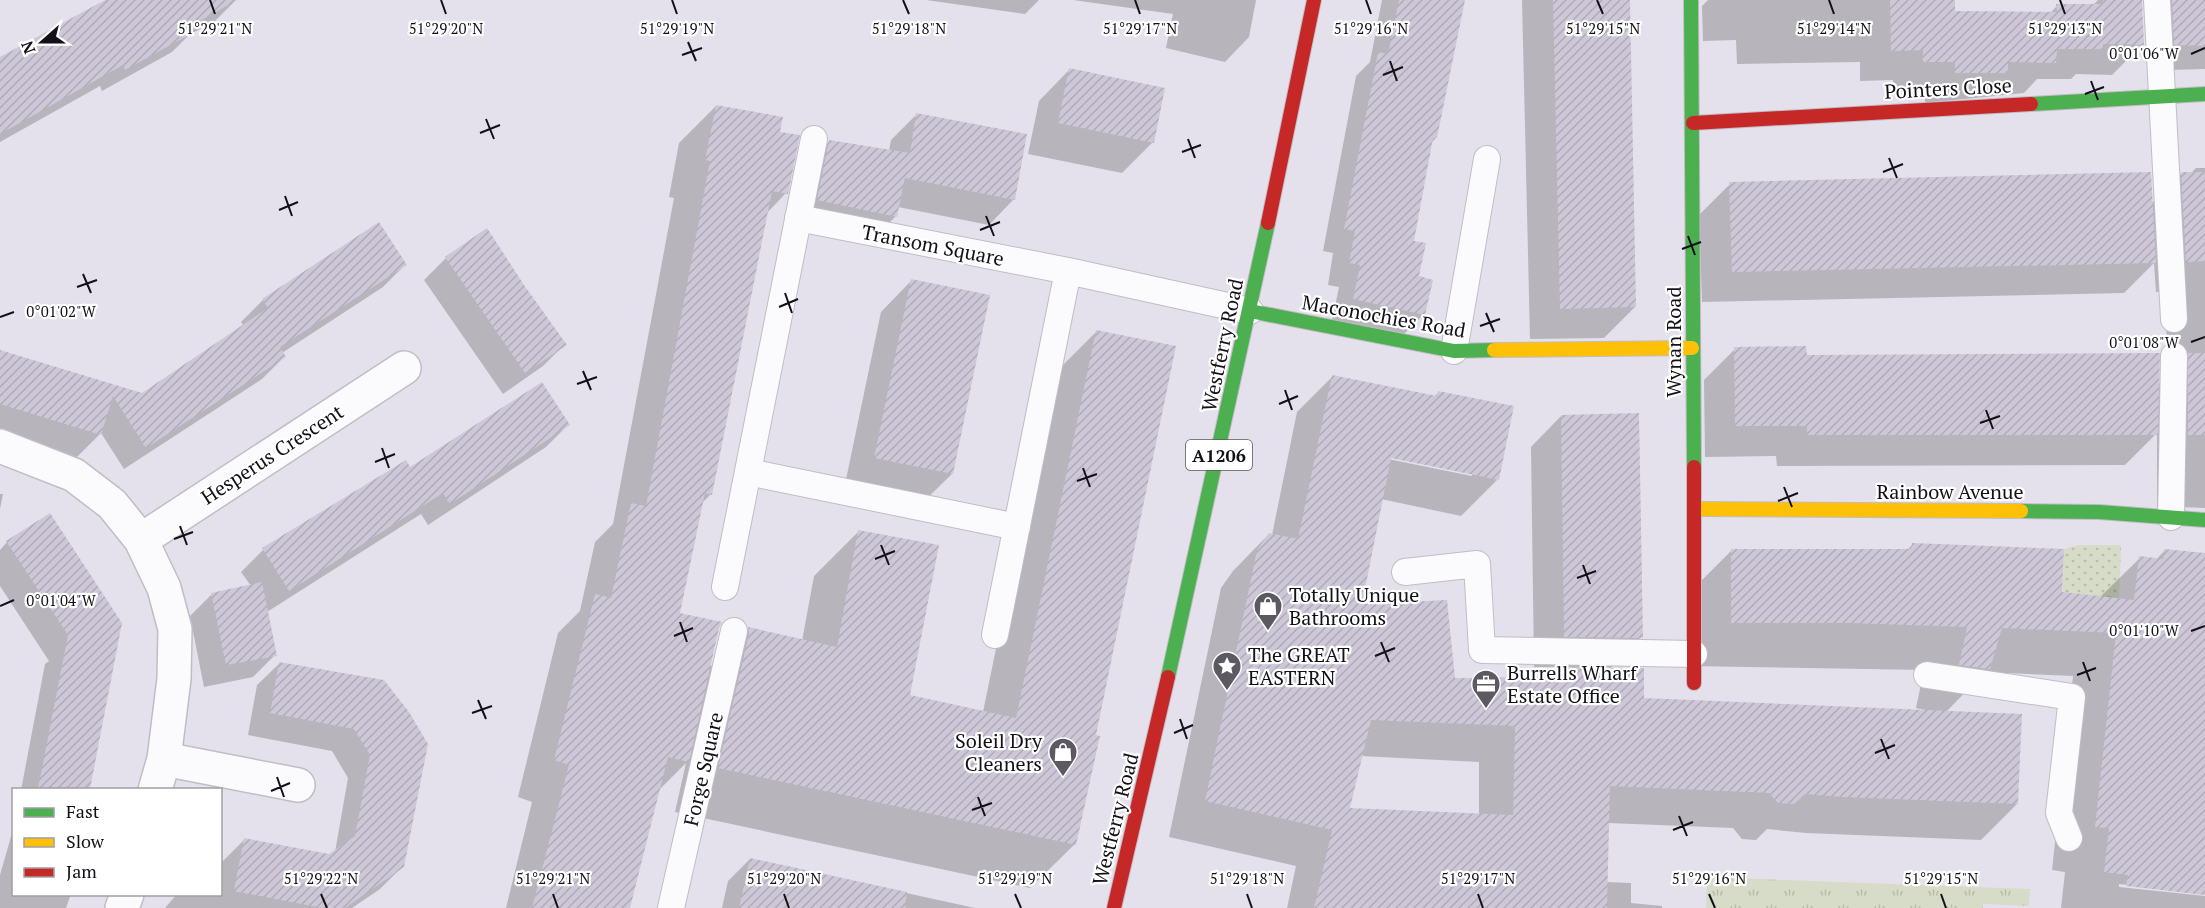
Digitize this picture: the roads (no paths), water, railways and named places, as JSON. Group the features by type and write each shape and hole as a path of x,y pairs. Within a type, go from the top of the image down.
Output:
{"street":[{"name":"Westferry Road","path":"1114,908 1156,732 1250,311 1314,0"},
{"name":"Wynan Road","path":"1691,0 1694,683"},
{"name":"Pointers Close","path":"1693,123 2205,94"},
{"name":"Maconochies Road","path":"1250,311 1454,351 1692,348"},
{"name":"Hesperus Crescent","path":"141,540 404,368"},
{"path":"0,446 74,475 112,504 141,540 164,588 175,629 174,679 160,774 298,785"},
{"name":"Rainbow Avenue","path":"1695,509 2099,512 2205,520"}],"lane":[{"path":"2157,0 2174,319"},
{"path":"725,586 814,139"},
{"path":"1454,351 1487,159"},
{"name":"Transom Square","path":"798,218 1068,271 1250,311"},
{"path":"995,635 1068,271"},
{"path":"2170,517 2174,356"},
{"path":"748,472 1017,526"},
{"path":"1405,572 1477,564 1482,650 1694,654"},
{"name":"Forge Square","path":"671,908 734,631"},
{"path":"1926,675 2072,697 2060,813 2069,838"}],"place":[{"name":"Totally Unique Bathrooms","path":"1268,632"},
{"name":"The GREAT EASTERN","path":"1227,692"},
{"name":"Burrells Wharf Estate Office","path":"1486,710"},
{"name":"Soleil Dry Cleaners","path":"1063,778"}]}
